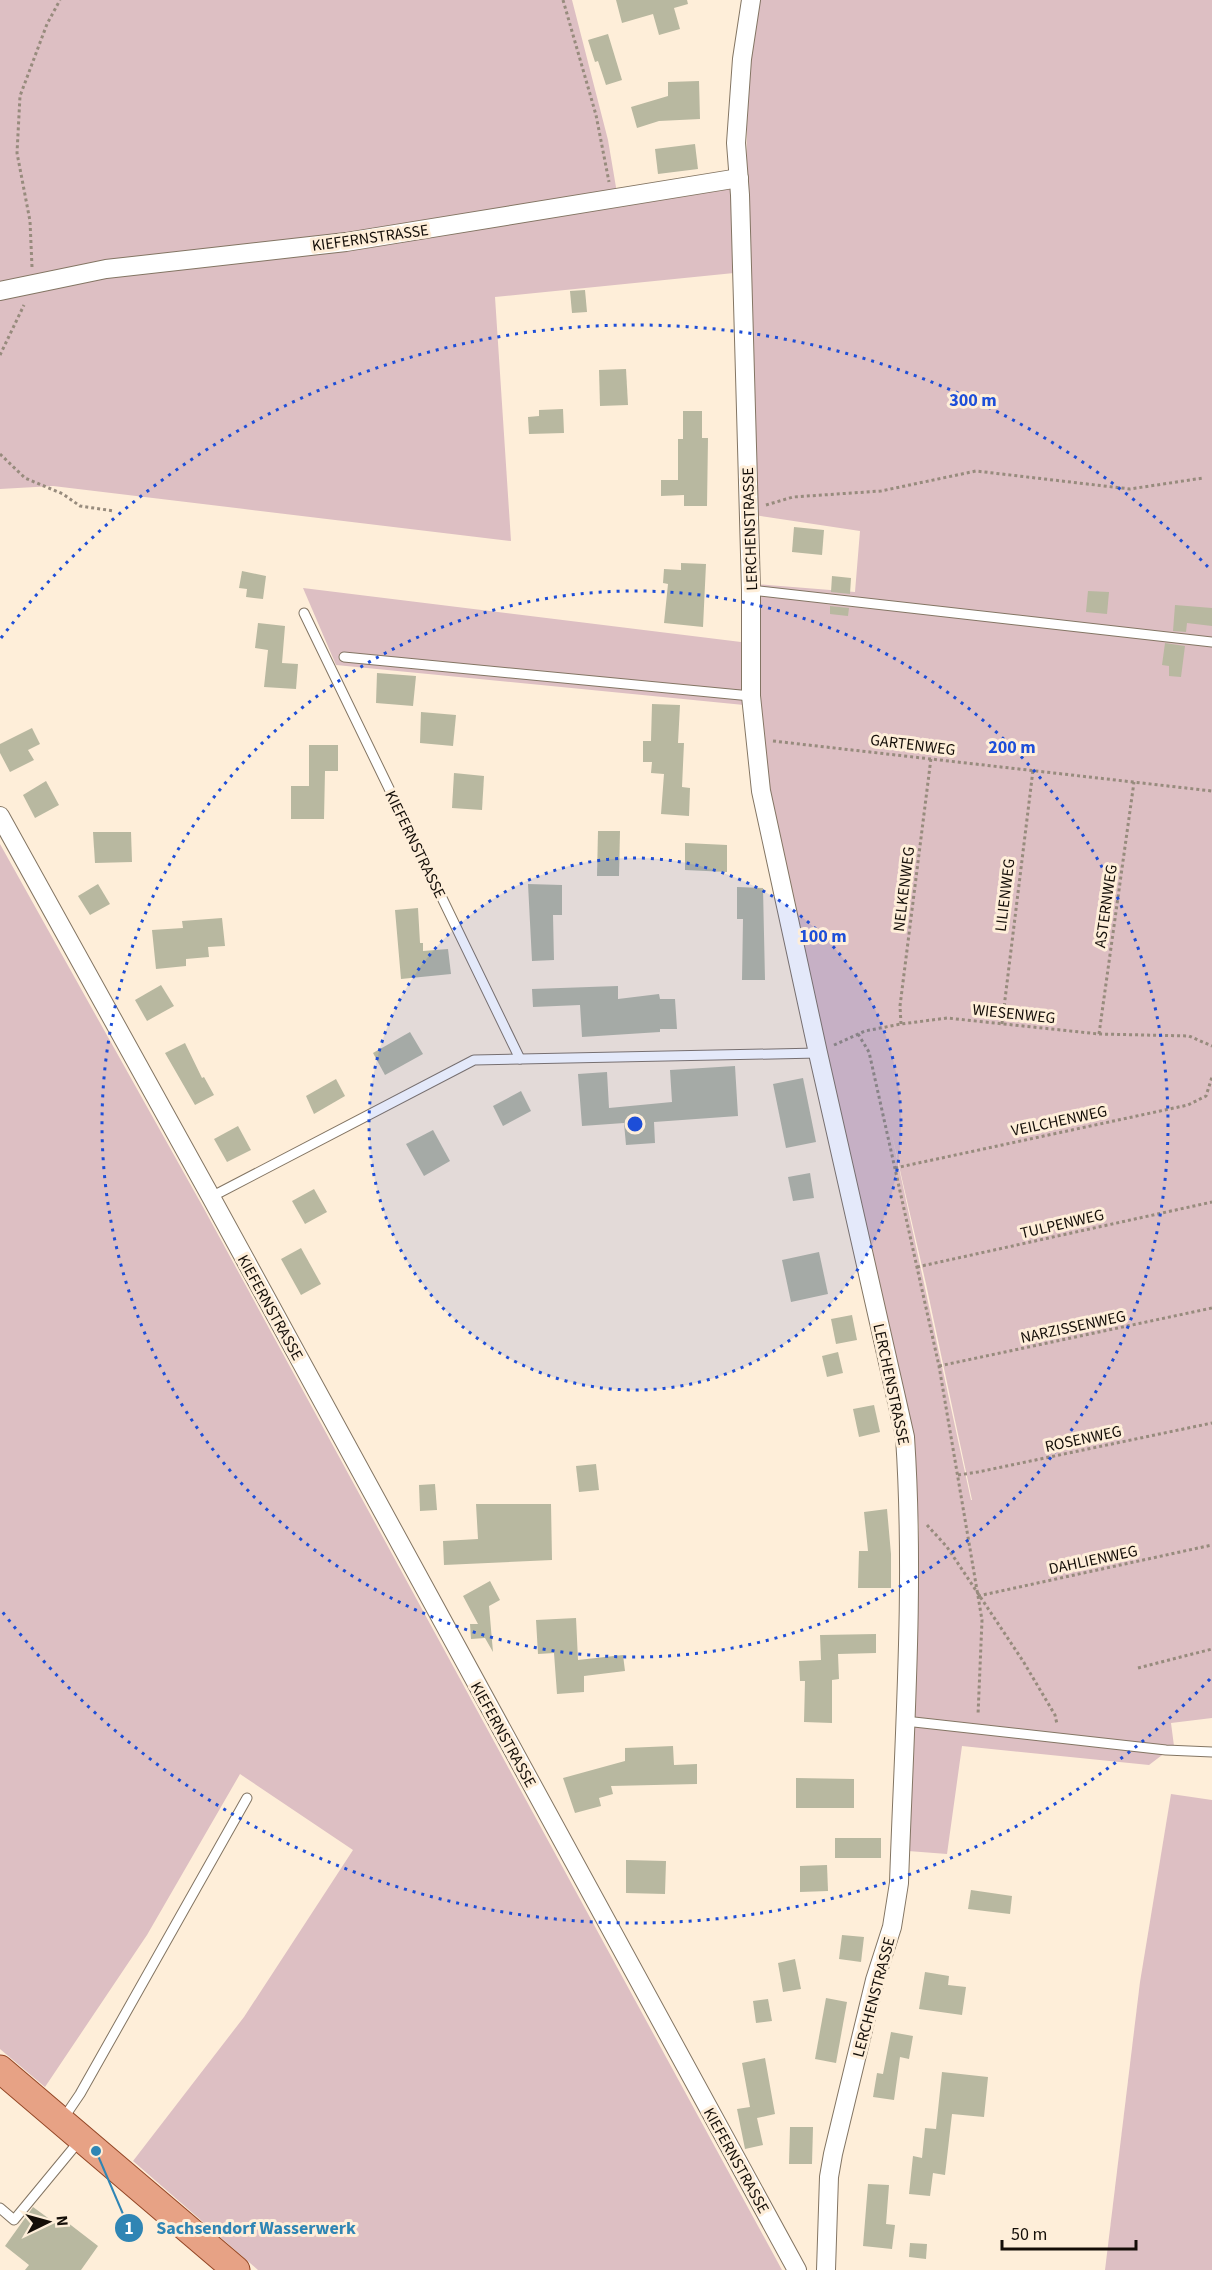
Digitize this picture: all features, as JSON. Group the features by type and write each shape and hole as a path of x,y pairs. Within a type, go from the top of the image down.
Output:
{"main road":[{"path":"0,2069 82,2138 227,2267"}],"street":[{"name":"LERCHENSTRASSE","path":"751,0 742,59 736,143 739,178 755,740 761,791 905,1437 910,1506 910,1573 897,1894 892,1927 875,1980 833,2154 829,2177 826,2270"},
{"name":"KIEFERNSTRASSE","path":"0,291 105,269 346,242 739,178"},
{"name":"KIEFERNSTRASSE","path":"0,816 211,1197 797,2270"}],"lane":[{"path":"751,590 1212,642"},
{"name":"KIEFERNSTRASSE","path":"304,613 520,1059"},
{"path":"344,657 752,696"},
{"path":"211,1197 474,1060 818,1053"},
{"path":"905,1721 1166,1750 1212,1752"},
{"path":"61,2121 80,2094 247,1798"},
{"path":"0,2208 14,2220 82,2138"}],"path":[{"path":"0,355 33,284 30,221 17,153 20,96 47,24 60,0"},
{"path":"563,0 596,115 612,199"},
{"path":"0,454 25,478 63,494 80,506 114,512"},
{"path":"749,510 793,497 881,490 976,471 1130,489 1203,478"},
{"name":"GARTENWEG","path":"755,740 1212,791"},
{"name":"NELKENWEG","path":"901,1023 900,1006 931,758"},
{"name":"LILIENWEG","path":"1002,1024 1033,770"},
{"name":"ASTERNWEG","path":"1099,1034 1134,782"},
{"name":"WIESENWEG","path":"818,1053 858,1034 901,1023 947,1018 1099,1034 1189,1036 1212,1046"},
{"path":"858,1034 869,1052 939,1366 958,1475 982,1620 978,1729"},
{"name":"VEILCHENWEG","path":"895,1168 1188,1105 1206,1096 1212,1077"},
{"name":"TULPENWEG","path":"917,1267 1212,1202"},
{"name":"NARZISSENWEG","path":"939,1366 1212,1308"},
{"name":"ROSENWEG","path":"958,1475 978,1473 1212,1423"},
{"path":"910,1506 947,1547 1023,1661 1055,1715 1062,1738"},
{"name":"DAHLIENWEG","path":"978,1596 1212,1545"},
{"path":"1138,1668 1212,1649"}],"shaded area":[{"path":"0,0 572,0 608,140 619,205 733,185 734,273 495,297 511,541 53,486 0,489"},
{"path":"758,0 1212,0 1212,1718 1171,1723 1174,1746 1149,1765 962,1746 947,1854 908,1851 915,1705 919,1527 911,1439 768,794 759,732 755,584 855,592 860,531 754,515 746,179 748,75","holes":["891,1131 926,1284 972,1500"]},
{"path":"303,588 741,642 744,705 336,665"},
{"path":"0,844 203,1207 782,2270 258,2270 133,2161 244,2017 353,1850 240,1774 147,1935 45,2087 0,2049"},
{"path":"1171,1794 1212,1800 1212,2270 1105,2270 1140,1982"}],"building":[{"path":"616,0 687,0 688,4 674,8 680,29 659,35 653,14 622,23"},
{"path":"608,34 622,80 606,85 588,40"},
{"path":"699,81 700,119 659,121 637,128 631,107 668,96 668,82"},
{"path":"695,144 698,169 658,174 655,149"},
{"path":"585,290 587,312 572,313 570,291"},
{"path":"626,369 628,405 600,406 599,370"},
{"path":"563,409 564,433 529,434 528,417 539,416 539,410"},
{"path":"683,411 702,411 702,438 708,438 707,506 684,506 684,495 661,496 661,480 678,480 678,439 683,439"},
{"path":"794,527 824,530 822,555 792,552"},
{"path":"681,563 706,564 703,627 664,623 668,584 663,583 664,569 681,570"},
{"path":"242,571 266,576 263,599 246,597 247,589 239,588"},
{"path":"832,576 851,578 850,594 831,592"},
{"path":"1088,591 1109,592 1107,614 1086,612"},
{"path":"1175,605 1212,608 1212,626 1187,623 1186,632 1173,631"},
{"path":"830,606 849,608 848,616 830,614"},
{"path":"258,623 285,626 282,663 298,664 296,689 264,687 268,650 255,648"},
{"path":"1165,643 1185,646 1181,677 1169,676 1169,666 1162,665"},
{"path":"377,673 416,676 413,706 376,703"},
{"path":"652,704 680,705 678,743 684,743 682,787 690,788 689,816 661,814 664,774 651,773 652,762 643,762 643,741 651,741"},
{"path":"421,712 456,715 453,746 420,743"},
{"path":"32,728 40,744 28,750 34,760 10,772 0,753 0,744"},
{"path":"309,745 338,745 338,771 325,771 324,819 291,819 291,786 309,786"},
{"path":"454,773 484,776 482,810 452,808"},
{"path":"46,781 59,805 35,818 23,795"},
{"path":"598,831 620,831 619,876 597,876"},
{"path":"93,832 131,832 132,862 95,863"},
{"path":"685,843 727,845 727,872 685,870"},
{"path":"98,884 110,904 90,915 78,896"},
{"path":"528,884 562,885 562,915 553,915 554,960 532,961"},
{"path":"737,887 763,888 765,980 742,980 743,919 737,919"},
{"path":"418,908 420,943 423,943 423,951 448,949 451,974 401,979 395,910"},
{"path":"222,918 225,946 208,947 209,957 186,959 186,966 156,969 152,930 183,928 182,921"},
{"path":"161,985 174,1006 147,1021 135,1000"},
{"path":"618,986 618,999 659,994 660,999 675,999 677,1029 582,1037 580,1005 533,1007 532,989"},
{"path":"410,1032 423,1054 385,1075 373,1053"},
{"path":"185,1043 202,1078 204,1077 214,1095 195,1105 165,1053"},
{"path":"735,1066 738,1116 654,1122 655,1143 626,1145 624,1123 582,1126 578,1074 607,1072 609,1108 672,1102 670,1070"},
{"path":"803,1078 816,1142 786,1148 773,1084"},
{"path":"336,1079 345,1096 314,1114 306,1096"},
{"path":"521,1091 531,1111 503,1126 493,1106"},
{"path":"238,1126 251,1150 227,1162 214,1139"},
{"path":"433,1130 450,1161 424,1176 406,1144"},
{"path":"810,1173 814,1198 793,1201 788,1177"},
{"path":"314,1189 327,1212 305,1224 292,1201"},
{"path":"301,1248 321,1284 301,1295 281,1259"},
{"path":"819,1252 828,1294 791,1302 782,1260"},
{"path":"852,1315 857,1340 836,1344 831,1319"},
{"path":"838,1352 843,1373 827,1377 822,1356"},
{"path":"874,1405 880,1432 859,1437 853,1409"},
{"path":"596,1464 599,1490 579,1492 576,1466"},
{"path":"435,1484 437,1510 420,1511 419,1485"},
{"path":"476,1504 551,1504 552,1560 444,1565 443,1541 478,1539"},
{"path":"887,1509 891,1588 858,1588 859,1551 868,1551 864,1512"},
{"path":"490,1581 500,1600 489,1606 493,1652 485,1638 471,1639 470,1624 478,1624 463,1596"},
{"path":"576,1618 578,1660 623,1655 625,1671 584,1676 584,1692 557,1694 554,1653 538,1654 536,1620"},
{"path":"876,1634 876,1653 838,1654 839,1679 832,1680 832,1723 804,1722 805,1681 800,1681 799,1661 821,1660 820,1635"},
{"path":"673,1746 674,1765 697,1764 697,1784 611,1786 613,1794 599,1798 601,1806 575,1813 563,1778 625,1761 625,1748"},
{"path":"796,1778 854,1779 854,1808 796,1808"},
{"path":"835,1838 881,1838 881,1858 835,1858"},
{"path":"626,1860 666,1861 665,1894 626,1893"},
{"path":"827,1865 828,1891 800,1892 800,1866"},
{"path":"971,1890 1012,1896 1010,1914 968,1909"},
{"path":"842,1935 864,1937 861,1962 839,1959"},
{"path":"795,1959 801,1989 783,1992 778,1963"},
{"path":"925,1972 949,1976 948,1985 966,1987 962,2015 919,2009"},
{"path":"826,1998 847,2002 836,2063 815,2059"},
{"path":"768,1999 772,2021 756,2023 753,2001"},
{"path":"891,2032 913,2036 909,2059 900,2057 894,2100 873,2097 877,2073 883,2074"},
{"path":"765,2058 775,2114 757,2118 763,2145 745,2149 737,2109 750,2107 742,2063"},
{"path":"942,2072 988,2077 984,2117 952,2114 945,2175 933,2173 930,2196 909,2194 913,2156 922,2158 925,2128 936,2129"},
{"path":"790,2127 813,2127 812,2164 789,2164"},
{"path":"868,2184 889,2185 886,2224 895,2225 892,2249 863,2246"},
{"path":"33,2207 59,2226 63,2219 98,2246 81,2270 25,2270 29,2265 5,2246"},
{"path":"910,2243 927,2244 926,2259 909,2257"}],"place":[{"name":"Sachsendorf Wasserwerk","path":"96,2151"}]}
